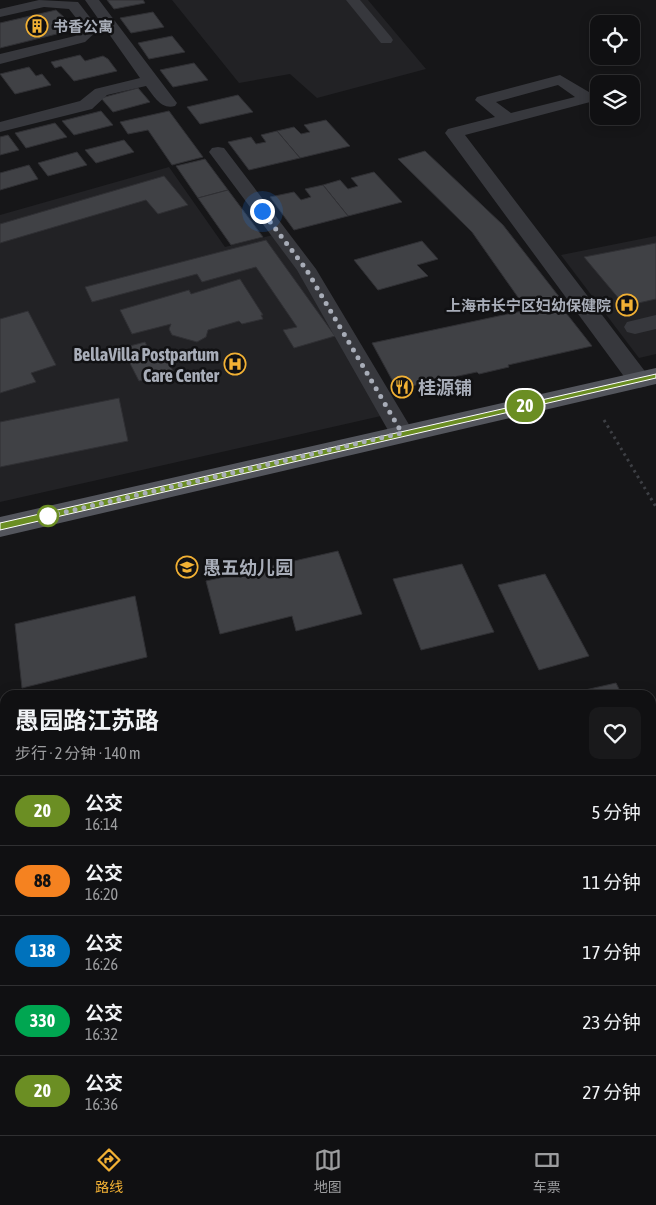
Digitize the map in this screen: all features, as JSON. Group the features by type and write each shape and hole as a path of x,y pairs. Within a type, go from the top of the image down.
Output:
{"main road":[{"path":"0,527 402,433 648,378"}],"lane":[{"path":"92,0 169,103"},
{"path":"353,0 386,40"},
{"path":"0,13 44,3 72,5 92,29 80,39 0,59"},
{"path":"0,127 86,106 91,103 96,94 150,80"},
{"path":"508,119 454,133 648,378"},
{"path":"218,152 306,269 402,433"}],"path":[{"path":"587,392 656,507"}],"shaded area":[{"path":"172,0 368,0 426,69 317,98 290,74 239,83"},
{"path":"169,167 225,247 273,235 301,273 381,416 0,502 0,215"},
{"name":"上海市长宁区妇幼保健院","path":"656,236 656,354 639,358 561,255"}],"building":[{"path":"107,0 143,0 145,3 114,9"},
{"name":"书香公寓","path":"56,10 77,29 0,48 0,23"},
{"path":"153,12 164,27 131,33 120,18"},
{"path":"172,36 185,52 149,59 138,43"},
{"path":"80,55 85,61 103,56 108,59 117,71 74,81 61,66 55,68 51,62"},
{"path":"194,63 208,80 173,87 160,70"},
{"path":"29,67 36,76 42,74 51,85 15,94 0,74"},
{"path":"138,88 150,102 113,112 101,98"},
{"path":"238,95 253,112 200,124 187,107"},
{"path":"101,111 113,125 74,135 62,121"},
{"path":"169,111 203,157 172,165 148,130 128,134 120,122"},
{"path":"326,120 350,146 300,158 277,131 294,127 301,134 310,132 304,125"},
{"path":"55,123 67,137 26,148 15,133"},
{"path":"277,131 300,158 249,170 228,142 251,137 256,144 266,142 261,135"},
{"path":"8,135 19,150 0,155 0,137"},
{"path":"124,140 134,152 96,163 85,150"},
{"path":"425,151 503,225 564,303 559,304 592,346 508,365 509,367 479,374 477,372 397,389 372,343 527,310 472,232 398,159"},
{"path":"77,152 87,165 48,176 38,163"},
{"path":"205,159 228,190 198,198 176,166"},
{"path":"29,165 38,179 0,190 0,173"},
{"path":"374,172 402,202 348,216 323,185 340,180 348,189 358,186 351,178"},
{"path":"164,176 188,205 158,214 146,200 0,243 0,224"},
{"path":"323,185 348,216 294,230 270,197 294,192 301,200 311,197 305,189"},
{"path":"228,190 263,237 231,245 198,198"},
{"path":"266,240 335,336 294,348 283,330 297,327 256,267 202,282 197,274 92,302 85,287"},
{"path":"422,241 438,259 417,265 428,276 378,290 354,260"},
{"path":"656,243 656,299 625,306 584,257"},
{"path":"240,279 263,315 261,315 263,319 242,324 239,321 208,330 206,337 197,342 172,335 169,329 171,324 132,334 120,310 189,290 191,294"},
{"path":"28,311 56,365 31,373 36,382 0,393 0,319"},
{"path":"145,342 151,354 162,351 173,371 139,381 122,348"},
{"path":"119,398 128,441 0,467 0,422"},
{"path":"338,551 362,614 296,631 292,616 220,634 206,581"},
{"path":"462,564 494,632 421,650 393,579"},
{"path":"545,574 589,656 539,670 498,585"},
{"path":"135,596 147,657 22,688 15,624"},
{"path":"616,683 620,690 585,690"}],"bus line":[{"name":"20","path":"0,527 656,376"}],"place":[{"name":"书香公寓","path":"37,26"},
{"name":"上海市长宁区妇幼保健院","path":"627,305"},
{"name":"BellaVilla Postpartum Care Center","path":"235,364"},
{"name":"桂源铺","path":"402,387"},
{"name":"愚五幼儿园","path":"187,567"}],"route":[{"path":"48,516 44,517 402,433 306,269 262,211"}]}
